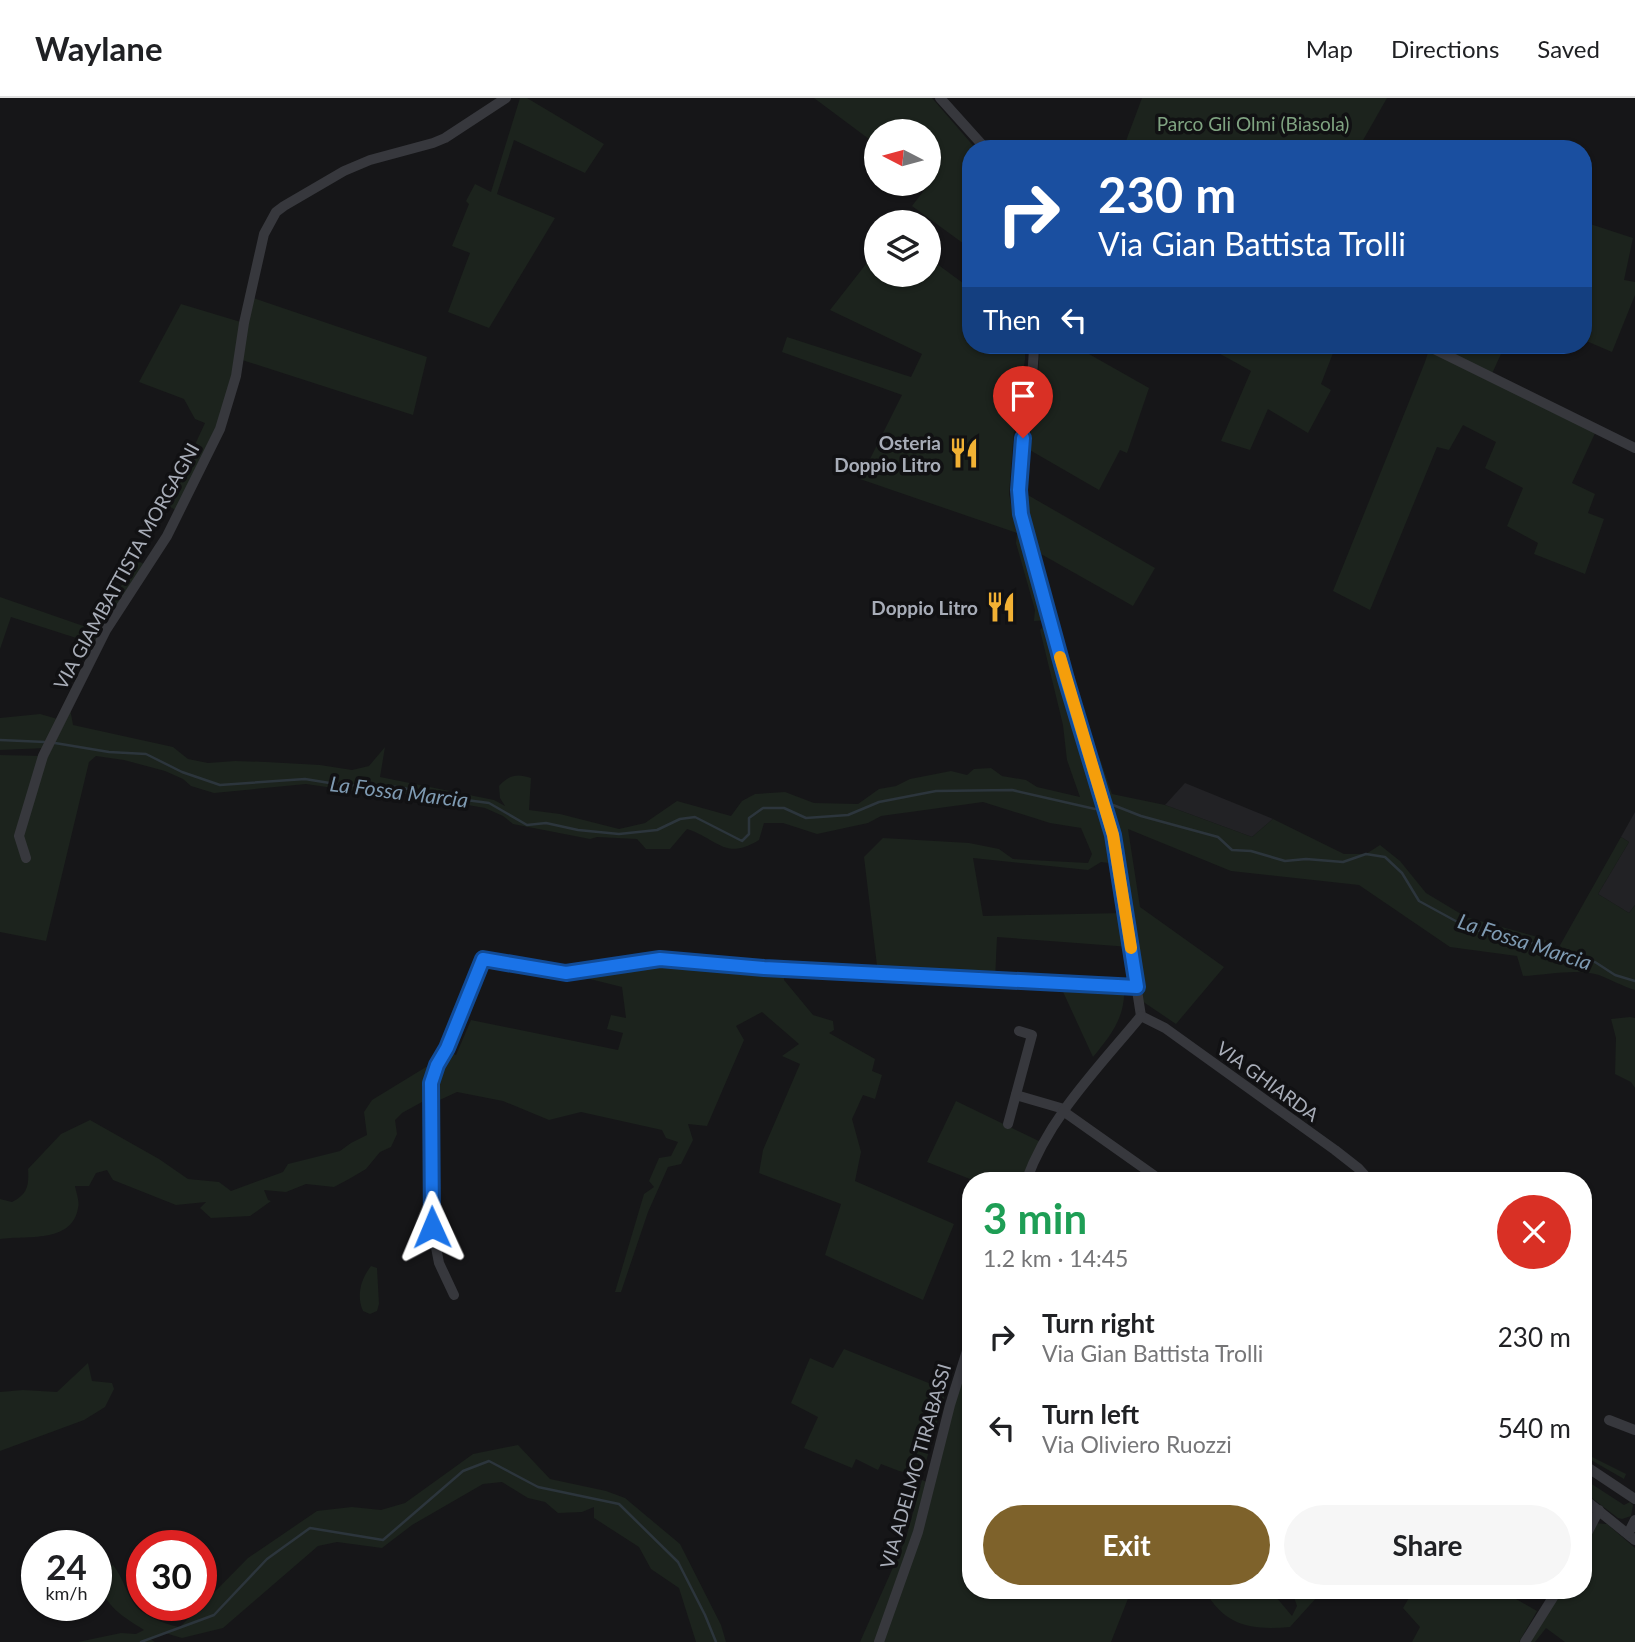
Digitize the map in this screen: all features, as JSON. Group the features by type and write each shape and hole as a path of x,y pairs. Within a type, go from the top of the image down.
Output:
{"street":[{"name":"VIA GIAMBATTISTA MORGAGNI","path":"26,858 19,836 43,756 101,639 167,536 220,429 236,376 244,323 264,234 276,212 357,164 445,138 506,98"},
{"path":"940,98 978,140"},
{"path":"1030,1172 1043,1143 1063,1110 1141,1016 1113,835 1066,679 1021,514 1020,467 1034,354"},
{"path":"1444,354 1635,448"},
{"path":"454,1295 439,1263 431,1221 431,1083 483,959 566,973 660,959 764,968 1137,987"},
{"name":"VIA GHIARDA","path":"1141,1016 1165,1028 1335,1150 1360,1172"},
{"path":"1008,1124 1032,1034 1019,1031"},
{"path":"1016,1095 1063,1110 1149,1172"},
{"name":"VIA ADELMO TIRABASSI","path":"879,1642 918,1532 962,1367"},
{"path":"1609,1420 1635,1430"},
{"path":"1592,1470 1635,1499"},
{"path":"1592,1505 1632,1537 1635,1520"},
{"path":"1592,1524 1599,1510"},
{"path":"1525,1642 1552,1599"}],"shaded area":[{"path":"1185,783 1273,819 1252,837 1165,805"},
{"path":"1635,812 1635,905 1629,913 1598,894 1629,842 1621,837"}],"green space":[{"path":"520,98 527,98 604,144 585,173 514,140 497,194 555,218 489,328 448,312 470,253 452,246 469,204 466,201 475,184 491,192"},
{"path":"814,98 932,98 968,140 962,140 962,242 941,227 941,210 917,210 912,206 920,196 942,196 942,119 864,119 864,135"},
{"name":"Parco Gli Olmi (Biasola)","path":"1142,98 1387,98 1363,140 1126,140"},
{"path":"1592,225 1633,238 1624,280 1635,282 1635,295 1612,352 1592,343"},
{"path":"864,267 864,287 941,287 941,267 962,282 962,354 1025,354 1015,417 1009,494 1017,533 860,479 902,395 782,352 787,337 911,377 922,354 830,310"},
{"path":"250,297 427,357 413,415 239,359 228,406 179,512 167,505 205,423 195,419 184,399 139,382 181,304 244,323"},
{"path":"1039,354 1089,354 1149,388 1127,453 1120,450 1099,490 1028,449 1037,392"},
{"path":"1220,354 1333,354 1321,384 1331,390 1308,433 1268,409 1250,450 1221,441 1251,371"},
{"path":"1428,354 1501,354 1491,376 1597,429 1572,483 1595,494 1588,513 1604,519 1585,574 1534,554 1538,543 1507,526 1523,488 1485,468 1496,442 1463,425 1449,450 1437,447 1370,610 1333,591"},
{"path":"1026,494 1155,568 1133,606 1041,554 1030,525"},
{"path":"1017,533 1027,534 1081,723 1100,759 1112,794 1165,805 1252,837 1273,819 1344,854 1366,854 1380,845 1400,861 1426,893 1466,917 1541,938 1559,947 1621,837 1629,842 1598,894 1629,913 1635,905 1635,990 1591,973 1523,976 1517,956 1450,947 1359,885 1231,871 1128,829 1140,907 1224,967 1176,1024 1139,999 1130,947 997,937 995,980 878,974 864,857 883,838 969,843 999,849 1013,859 1088,863 1092,854 1081,828 1050,823 983,802 881,816 868,823 817,834 783,823 764,823 759,840 738,849 722,846 687,829 670,849 646,849 637,839 590,839 513,824 485,808 388,791 377,786 354,791 306,784 214,793 191,786 165,771 96,756 89,762 46,941 0,932 0,755 43,756 46,748 0,750 0,718 40,714 61,720 69,703 73,725 173,747 188,759 208,763 266,762 352,770 369,766 385,747 380,777 494,800 505,806 500,798 499,786 514,776 526,776 531,778 529,810 560,814 619,829 645,823 677,801 731,816 742,801 755,794 785,792 814,803 858,804 879,789 896,786 910,779 951,771 967,775 974,769 991,768 1002,776 1026,780 1037,787 1080,797 1067,760 1063,725 1040,630 1049,620 1034,621 1035,610 1016,543","holes":["973,858 1088,870 1101,862 1117,864 1125,913 983,916"]},
{"path":"138,561 148,566 98,645 11,617 0,649 0,597 92,629"},
{"path":"660,959 785,969 784,980 813,1015 833,1021 834,1030 829,1033 875,1059 872,1071 882,1075 875,1099 863,1095 852,1119 861,1152 855,1181 954,1224 923,1300 825,1255 841,1204 759,1173 763,1150 800,1064 782,1056 799,1044 762,1012 736,1026 744,1040 707,1126 688,1124 693,1140 681,1164 668,1167 648,1212 621,1292 615,1292 644,1194 654,1187 649,1181 659,1158 671,1156 678,1142 666,1138 662,1130 581,1112 549,1120 503,1101 457,1092 431,1104 431,1097 402,1113 395,1120 397,1134 391,1147 380,1152 366,1169 334,1187 306,1184 286,1192 264,1190 271,1201 250,1216 211,1218 200,1208 206,1202 176,1205 113,1180 107,1170 96,1173 89,1186 75,1186 78,1206 74,1220 58,1233 0,1239 0,1199 12,1202 21,1196 28,1184 28,1169 61,1134 90,1120 159,1159 188,1179 219,1182 231,1191 283,1172 288,1164 340,1151 367,1135 364,1112 372,1100 426,1067 437,1065 445,1051 456,1055 471,1020 618,1050 623,1033 607,1029 611,1015 626,1018 622,987 566,973"},
{"path":"1059,983 1124,986 1120,1016 1093,1057"},
{"path":"1635,1018 1635,1088 1631,1082 1615,1074 1616,1038 1611,1019"},
{"path":"956,1101 1043,1143 1030,1172 962,1172 962,1176 927,1162"},
{"path":"371,1266 377,1268 379,1304 377,1311 370,1314 363,1311 360,1293 362,1282"},
{"path":"844,1349 946,1390 922,1476 881,1464 878,1470 856,1459 852,1468 804,1448 818,1417 791,1403 810,1358 833,1368"},
{"path":"88,1363 92,1381 112,1383 114,1389 105,1407 84,1420 0,1451 0,1392 57,1392"},
{"path":"962,1367 962,1599 1128,1599 1111,1642 860,1642 906,1538 922,1480 929,1483"},
{"path":"518,1445 550,1479 606,1491 625,1498 680,1544 721,1625 726,1642 696,1642 679,1588 651,1569 639,1547 594,1518 594,1507 582,1512 558,1513 545,1502 528,1498 502,1482 483,1484 412,1525 382,1548 337,1542 318,1546 223,1628 182,1638 165,1633 150,1639 155,1642 78,1642 121,1633 136,1634 144,1630 131,1621 160,1621 180,1627 186,1621 217,1621 217,1589 248,1558 317,1511 352,1507 381,1510 405,1503 473,1454"},
{"path":"1592,1457 1626,1474 1624,1479 1592,1461"},
{"path":"1592,1484 1624,1505 1630,1502 1633,1505 1631,1516 1618,1518 1592,1498"},
{"path":"1592,1523 1607,1524 1635,1548 1635,1642 1565,1642 1546,1628 1535,1642 1525,1642 1552,1599 1592,1599"},
{"path":"112,1565 126,1588 126,1618 112,1606"},
{"path":"1210,1599 1278,1599 1292,1616 1297,1606 1295,1599 1315,1599 1290,1627 1276,1628 1241,1624"},
{"path":"1408,1599 1516,1599 1537,1611 1519,1642 1412,1642 1420,1627 1403,1608"}],"waterway":[{"name":"La Fossa Marcia","path":"0,740 45,742"},
{"name":"La Fossa Marcia","path":"55,743 109,752 146,754 182,772 220,785 305,779 342,785 399,787 443,797 489,803 527,825 546,823 578,830 619,834 657,830 680,819 695,817 742,841 749,834 749,818 763,808 784,808 806,818 848,815 879,802 936,791 1012,790 1095,809"},
{"name":"La Fossa Marcia","path":"1113,805 1141,816 1218,837 1232,850 1251,851 1285,861 1306,859 1343,862 1366,854 1385,857 1402,873 1419,901 1463,925 1499,938 1538,944 1550,954 1576,961 1595,962 1615,975 1635,981"},
{"path":"141,1642 214,1615 267,1559 310,1528 383,1540 463,1471 489,1461 538,1487 619,1504 678,1562 716,1642"}],"slow traffic":[{"path":"1060,657 1113,835 1131,948"}],"place":[{"name":"Osteria Doppio Litro","path":"964,453"},
{"name":"Doppio Litro","path":"1001,607"}],"route":[{"path":"432,1227 431,1083 483,959 566,973 660,959 764,968 1137,987 1113,835 1066,679 1021,514 1019,490 1023,438"}]}
